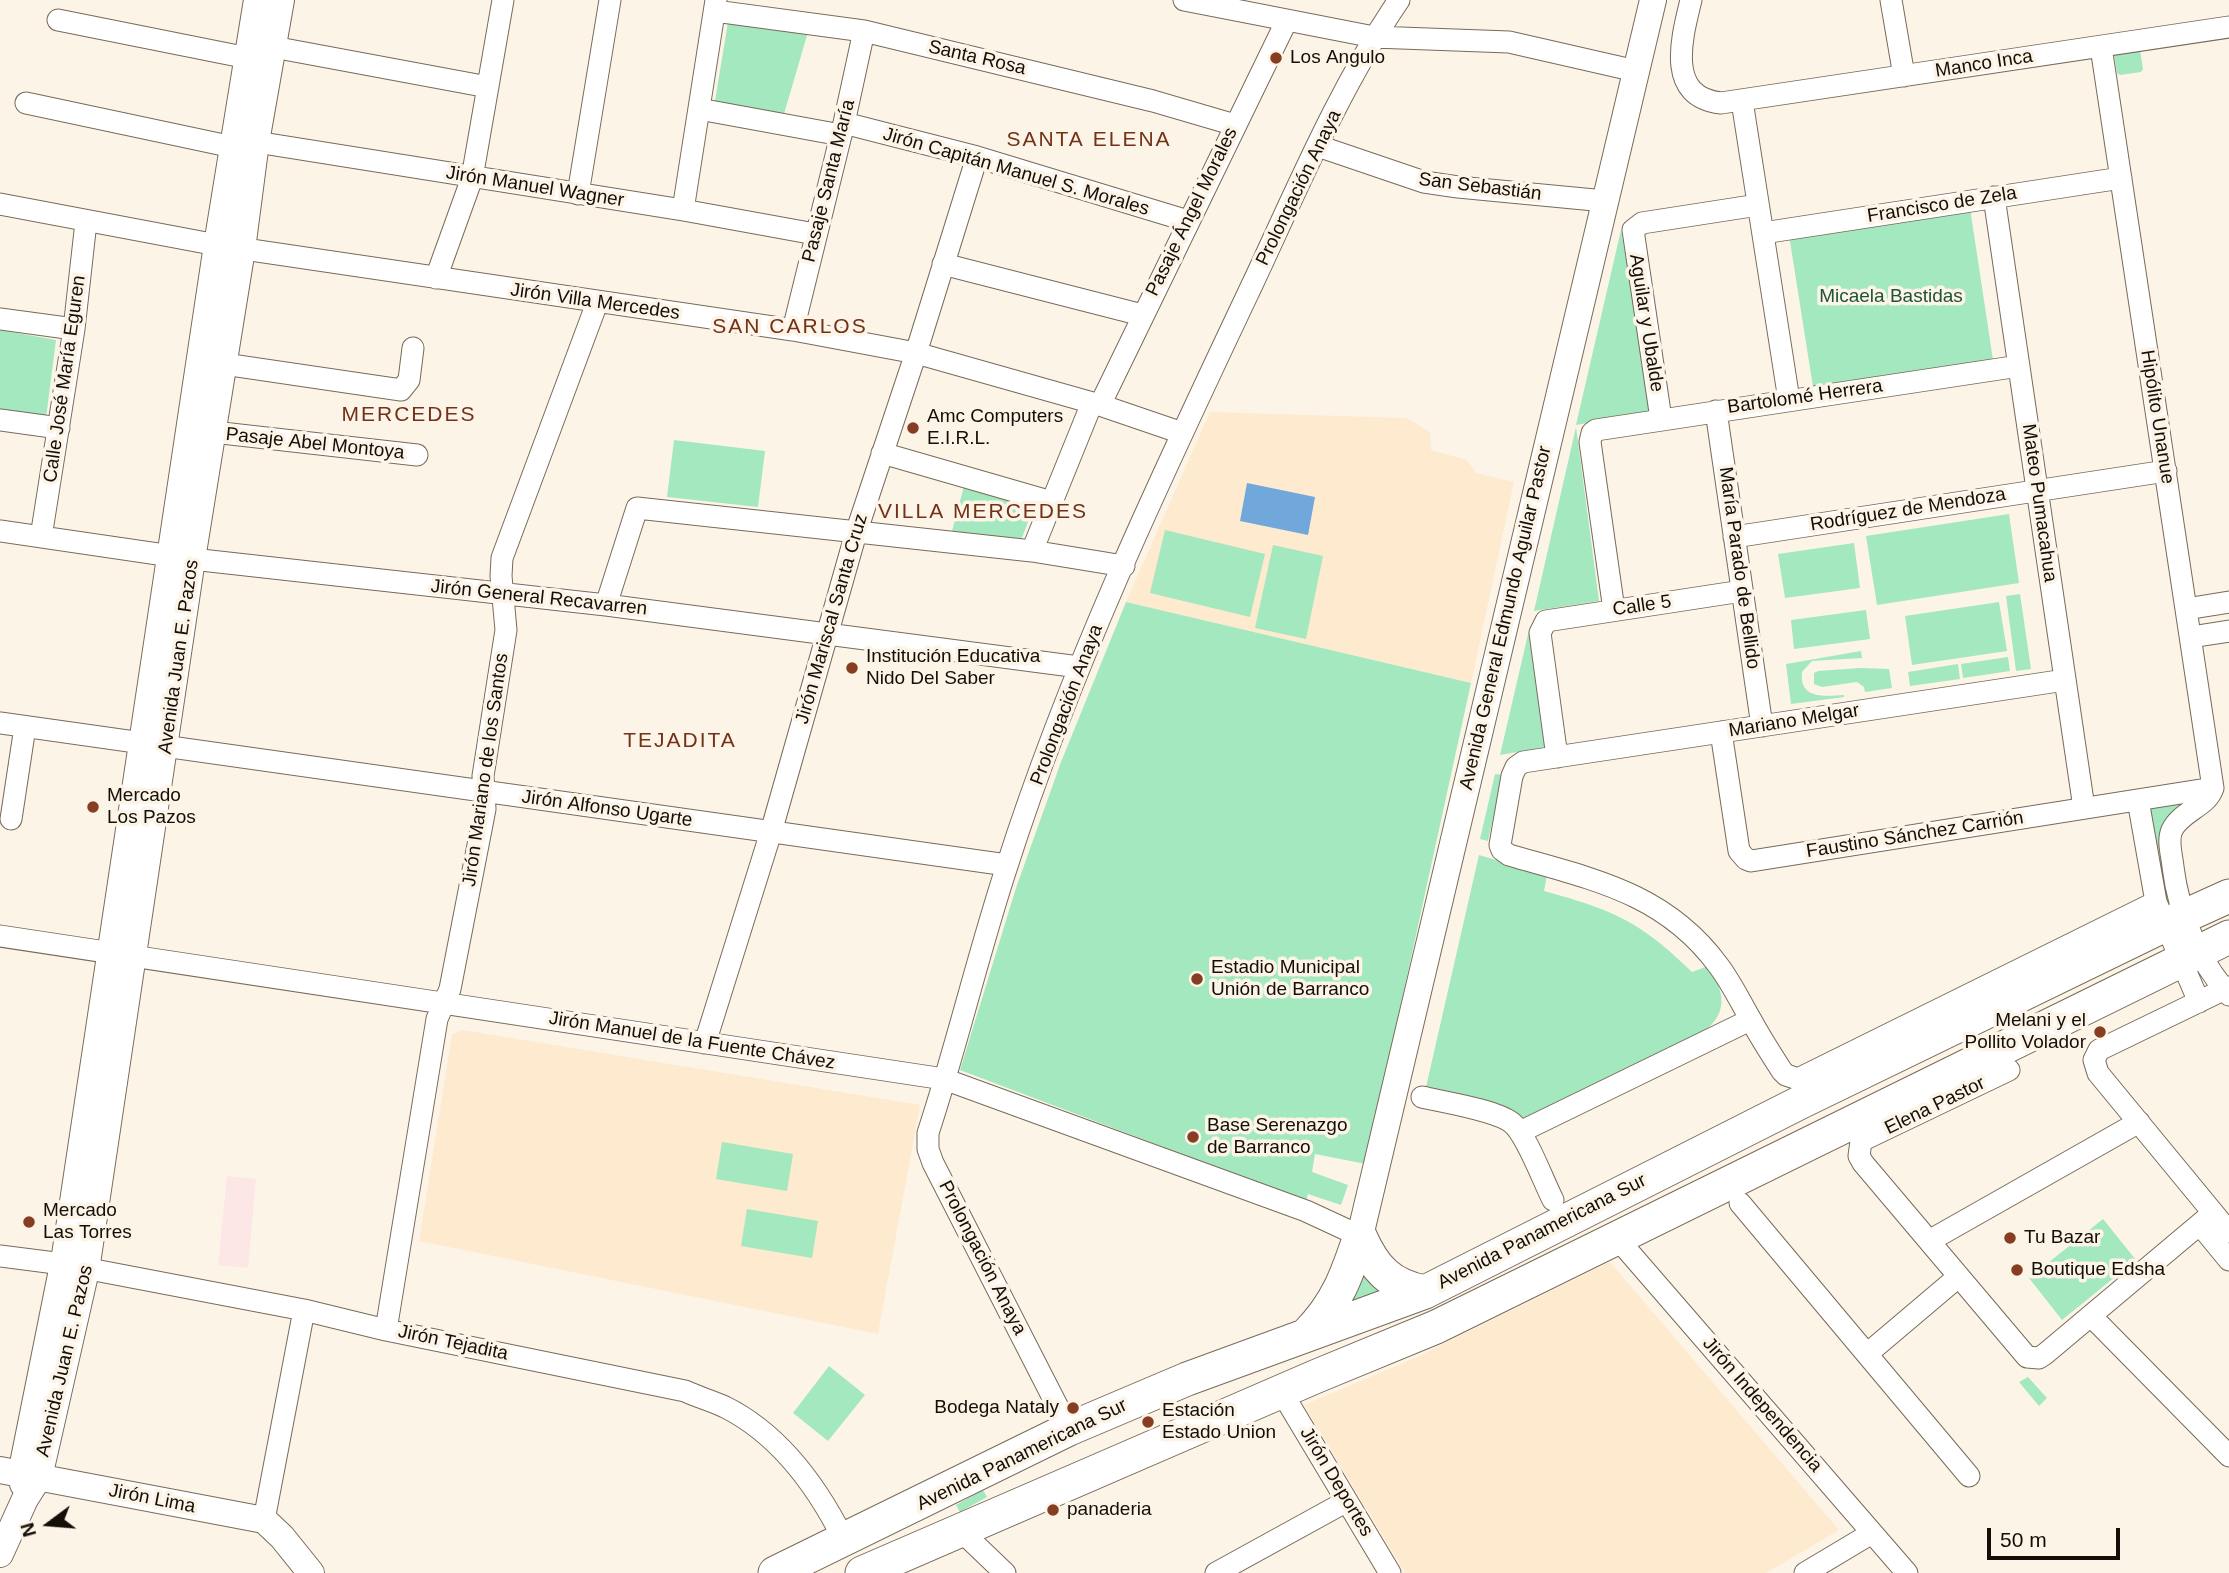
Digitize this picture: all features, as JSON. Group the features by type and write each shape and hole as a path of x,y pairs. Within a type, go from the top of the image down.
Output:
{"main road":[{"name":"Avenida Panamericana Sur","path":"775,1573 1069,1429 1187,1380 1305,1336 1337,1314 1425,1292 2168,914 2229,896"},
{"name":"Avenida Panamericana Sur","path":"862,1573 1281,1391 1436,1327 2229,937"},
{"path":"1360,1236 1372,1259 1387,1276 1402,1287 1425,1292"},
{"path":"1360,1236 1337,1314 1350,1334 1380,1350"}],"street":[{"name":"Avenida Juan E. Pazos","path":"0,1554 75,1267 230,247 244,145 248,58 257,0"},
{"path":"276,0 281,0"},
{"name":"Avenida Juan E. Pazos","path":"244,145 273,47 281,0"},
{"path":"436,278 472,178 503,0"},
{"path":"578,194 610,0"},
{"path":"1184,0 1374,37 1509,43 1636,71"},
{"name":"Prolongación Anaya","path":"1069,1429 933,1163 928,1149 928,1133 1007,865 1079,667 1182,433 1318,146 1374,37 1399,0"},
{"name":"Avenida General Edmundo Aguilar Pastor","path":"1360,1236 1653,0"},
{"name":"Manco Inca","path":"1691,0 1681,50 1684,76 1702,99 1712,102 1742,101 2228,27"},
{"path":"1891,0 1904,76"},
{"path":"683,210 715,6"},
{"name":"Santa Rosa","path":"715,6 864,31 1140,98 1235,125"},
{"path":"58,20 248,58"},
{"name":"Pasaje Ángel Morales","path":"1032,551 1096,404 1287,20"},
{"name":"Pasaje Santa María","path":"793,330 843,129 864,31"},
{"path":"273,47 488,87"},
{"name":"Hipólito Unanue","path":"2101,47 2213,788"},
{"path":"1742,101 1789,400"},
{"name":"Jirón Manuel Wagner","path":"26,103 244,145 683,210 815,234"},
{"name":"Jirón Capitán Manuel S. Morales","path":"699,109 843,129 977,157 1188,222"},
{"name":"San Sebastián","path":"1318,146 1424,182 1605,201"},
{"name":"Jirón Mariscal Santa Cruz","path":"705,1043 771,832 856,533 977,157"},
{"name":"Francisco de Zela","path":"1763,233 2121,178"},
{"name":"Mateo Pumacahua","path":"1994,197 2084,808"},
{"name":"Jirón Villa Mercedes","path":"0,204 230,247 793,330 916,353 1096,404 1182,433"},
{"name":"Aguilar y Ubalde","path":"1661,419 1633,234 1635,227 1642,223 1758,205"},
{"name":"Calle José María Eguren","path":"41,537 74,329 86,222"},
{"name":"Avenida Juan E. Pazos","path":"182,558 213,432 224,364 230,247"},
{"path":"943,264 1142,315"},
{"name":"Jirón Mariano de los Santos","path":"386,1329 437,1018 450,989 485,809 483,776 506,630 502,558 597,303"},
{"path":"0,319 74,329"},
{"path":"224,364 401,390 409,380 413,348"},
{"name":"Bartolomé Herrera","path":"1614,610 1590,442 1592,433 1601,429 1661,419 2019,366"},
{"name":"María Parado de Bellido","path":"1716,411 1762,726"},
{"path":"0,420 59,428"},
{"name":"Pasaje Abel Montoya","path":"213,432 417,455"},
{"path":"881,453 1052,502"},
{"name":"Rodríguez de Mendoza","path":"1734,537 2166,471"},
{"path":"606,605 637,508 1032,551 1124,566"},
{"name":"Jirón General Recavarren","path":"0,531 182,558 606,605 1079,667"},
{"name":"Calle 5","path":"1557,757 1540,633 1543,623 1550,619 1742,592"},
{"path":"2186,609 2229,602"},
{"path":"2191,637 2229,631"},
{"name":"Mariano Melgar","path":"1751,1020 1732,984 1710,954 1663,911 1612,886 1509,855 1502,850 1500,840 1511,776 1516,767 1523,762 2065,680"},
{"name":"Jirón Alfonso Ugarte","path":"0,723 1007,865"},
{"path":"11,819 24,727"},
{"name":"Faustino Sánchez Carrión","path":"1721,732 1739,851 1746,859 1751,860 2213,788"},
{"path":"1520,1132 1751,1020 1782,1071 1798,1079 2168,914 2177,892 2170,835 2178,821 2204,801 2213,788"},
{"path":"2138,800 2168,914 2190,955 2199,1002"},
{"name":"Jirón Manuel de la Fuente Chávez","path":"0,936 944,1079 1306,1211 1360,1236"},
{"path":"2190,955 2227,991 2099,1050 2094,1060 2098,1073 2139,1122 2210,1222 2229,1260"},
{"name":"Elena Pastor","path":"1929,1241 1863,1163 1859,1156 1861,1142 2009,1070"},
{"path":"1422,1097 1498,1115 1511,1122 1520,1132 1552,1200"},
{"path":"2139,1122 1929,1241 2022,1352 2032,1359 2045,1354 2210,1222"},
{"path":"1740,1203 1969,1476"},
{"path":"2210,1222 2229,1232"},
{"name":"Jirón Independencia","path":"1616,1237 1908,1573"},
{"name":"Jirón Tejadita","path":"0,1256 75,1267 304,1310 685,1391 727,1408 762,1432 798,1468 829,1510 844,1540"},
{"path":"1867,1354 1958,1277"},
{"path":"304,1310 264,1520 282,1537 311,1573"},
{"path":"2091,1316 2229,1456"},
{"name":"Jirón Deportes","path":"1281,1391 1390,1573"},
{"name":"Jirón Lima","path":"21,1480 264,1520"},
{"path":"1216,1573 1347,1501"},
{"path":"960,1530 1005,1573"},
{"path":"1805,1573 1872,1533"}],"shaded area":[{"path":"1210,412 1407,418 1430,432 1431,450 1467,460 1476,473 1514,482 1471,683 1126,602"},
{"path":"463,1030 920,1105 878,1334 419,1241 452,1034"},
{"path":"227,1176 256,1179 248,1268 218,1265"},
{"path":"1610,1262 1839,1530 1766,1573 1405,1573 1304,1405 1417,1357"}],"green space":[{"path":"728,22 808,32 784,114 715,101"},
{"path":"2140,50 2143,69 2141,72 2120,75 2117,73 2114,54"},
{"name":"Micaela Bastidas","path":"1970,208 1993,360 1813,387 1789,235"},
{"path":"1621,230 1653,412 1576,425"},
{"path":"0,330 56,340 46,418 0,409"},
{"path":"1576,427 1599,601 1534,611"},
{"path":"674,440 765,451 758,507 667,497"},
{"path":"964,486 1034,506 1019,546 951,535"},
{"path":"2009,514 2019,583 1877,605 1866,536"},
{"path":"1165,530 1265,554 1250,617 1150,593"},
{"path":"1854,543 1860,588 1785,598 1778,554"},
{"path":"1273,545 1323,556 1306,639 1255,628"},
{"path":"2020,594 2031,669 2016,671 2006,596"},
{"name":"Estadio Municipal Unión de Barranco","path":"1126,602 1471,683 1366,1164 1315,1154 1312,1172 1348,1185 1341,1205 1308,1194 1306,1201 960,1070 1016,888 1061,762"},
{"path":"1999,602 2007,651 1912,665 1905,616"},
{"path":"1866,610 1870,639 1794,649 1791,620"},
{"path":"1529,630 1545,747 1500,755"},
{"path":"1861,651 1862,658 1812,661 1802,672 1802,681 1809,692 1822,696 1844,697 1791,704 1786,664"},
{"path":"2008,657 2010,671 1963,678 1961,664"},
{"path":"1958,664 1960,679 1910,686 1908,672"},
{"path":"1889,669 1892,688 1865,692 1864,687 1857,682 1822,687 1814,684 1814,673 1818,671"},
{"path":"1495,774 1502,775 1488,841 1480,839"},
{"path":"2188,802 2163,848 2154,850 2150,808"},
{"path":"1479,855 1547,875 1544,891 1589,904 1641,929 1692,972 1708,966 1720,990 1719,1014 1707,1029 1521,1120 1493,1103 1426,1087"},
{"path":"722,1142 793,1154 787,1191 716,1179"},
{"path":"747,1209 818,1221 812,1258 741,1246"},
{"path":"2103,1219 2136,1260 2062,1320 2029,1278"},
{"path":"1357,1269 1389,1292 1345,1312"},
{"path":"829,1366 865,1395 828,1441 793,1413"},
{"path":"2028,1377 2047,1398 2039,1406 2019,1382"},
{"path":"983,1490 987,1497 960,1512 956,1505"}],"water":[{"path":"1247,483 1315,497 1308,535 1240,521"}],"place":[{"name":"Los Angulo","path":"1276,58"},
{"name":"Amc Computers E.I.R.L.","path":"913,428"},
{"name":"Institución Educativa Nido Del Saber","path":"852,668"},
{"name":"Mercado Los Pazos","path":"93,807"},
{"name":"Estadio Municipal Unión de Barranco","path":"1197,979"},
{"name":"Melani y el Pollito Volador","path":"2100,1032"},
{"name":"Base Serenazgo de Barranco","path":"1193,1137"},
{"name":"Mercado Las Torres","path":"29,1222"},
{"name":"Tu Bazar","path":"2010,1238"},
{"name":"Boutique Edsha","path":"2017,1270"},
{"name":"Bodega Nataly","path":"1073,1408"},
{"name":"Estación Estado Union","path":"1148,1422"},
{"name":"panaderia","path":"1053,1510"}],"district":[{"name":"SANTA ELENA","path":"1089,140"},
{"name":"SAN CARLOS","path":"790,327"},
{"name":"MERCEDES","path":"409,415"},
{"name":"VILLA MERCEDES","path":"983,512"},
{"name":"TEJADITA","path":"680,741"}]}
